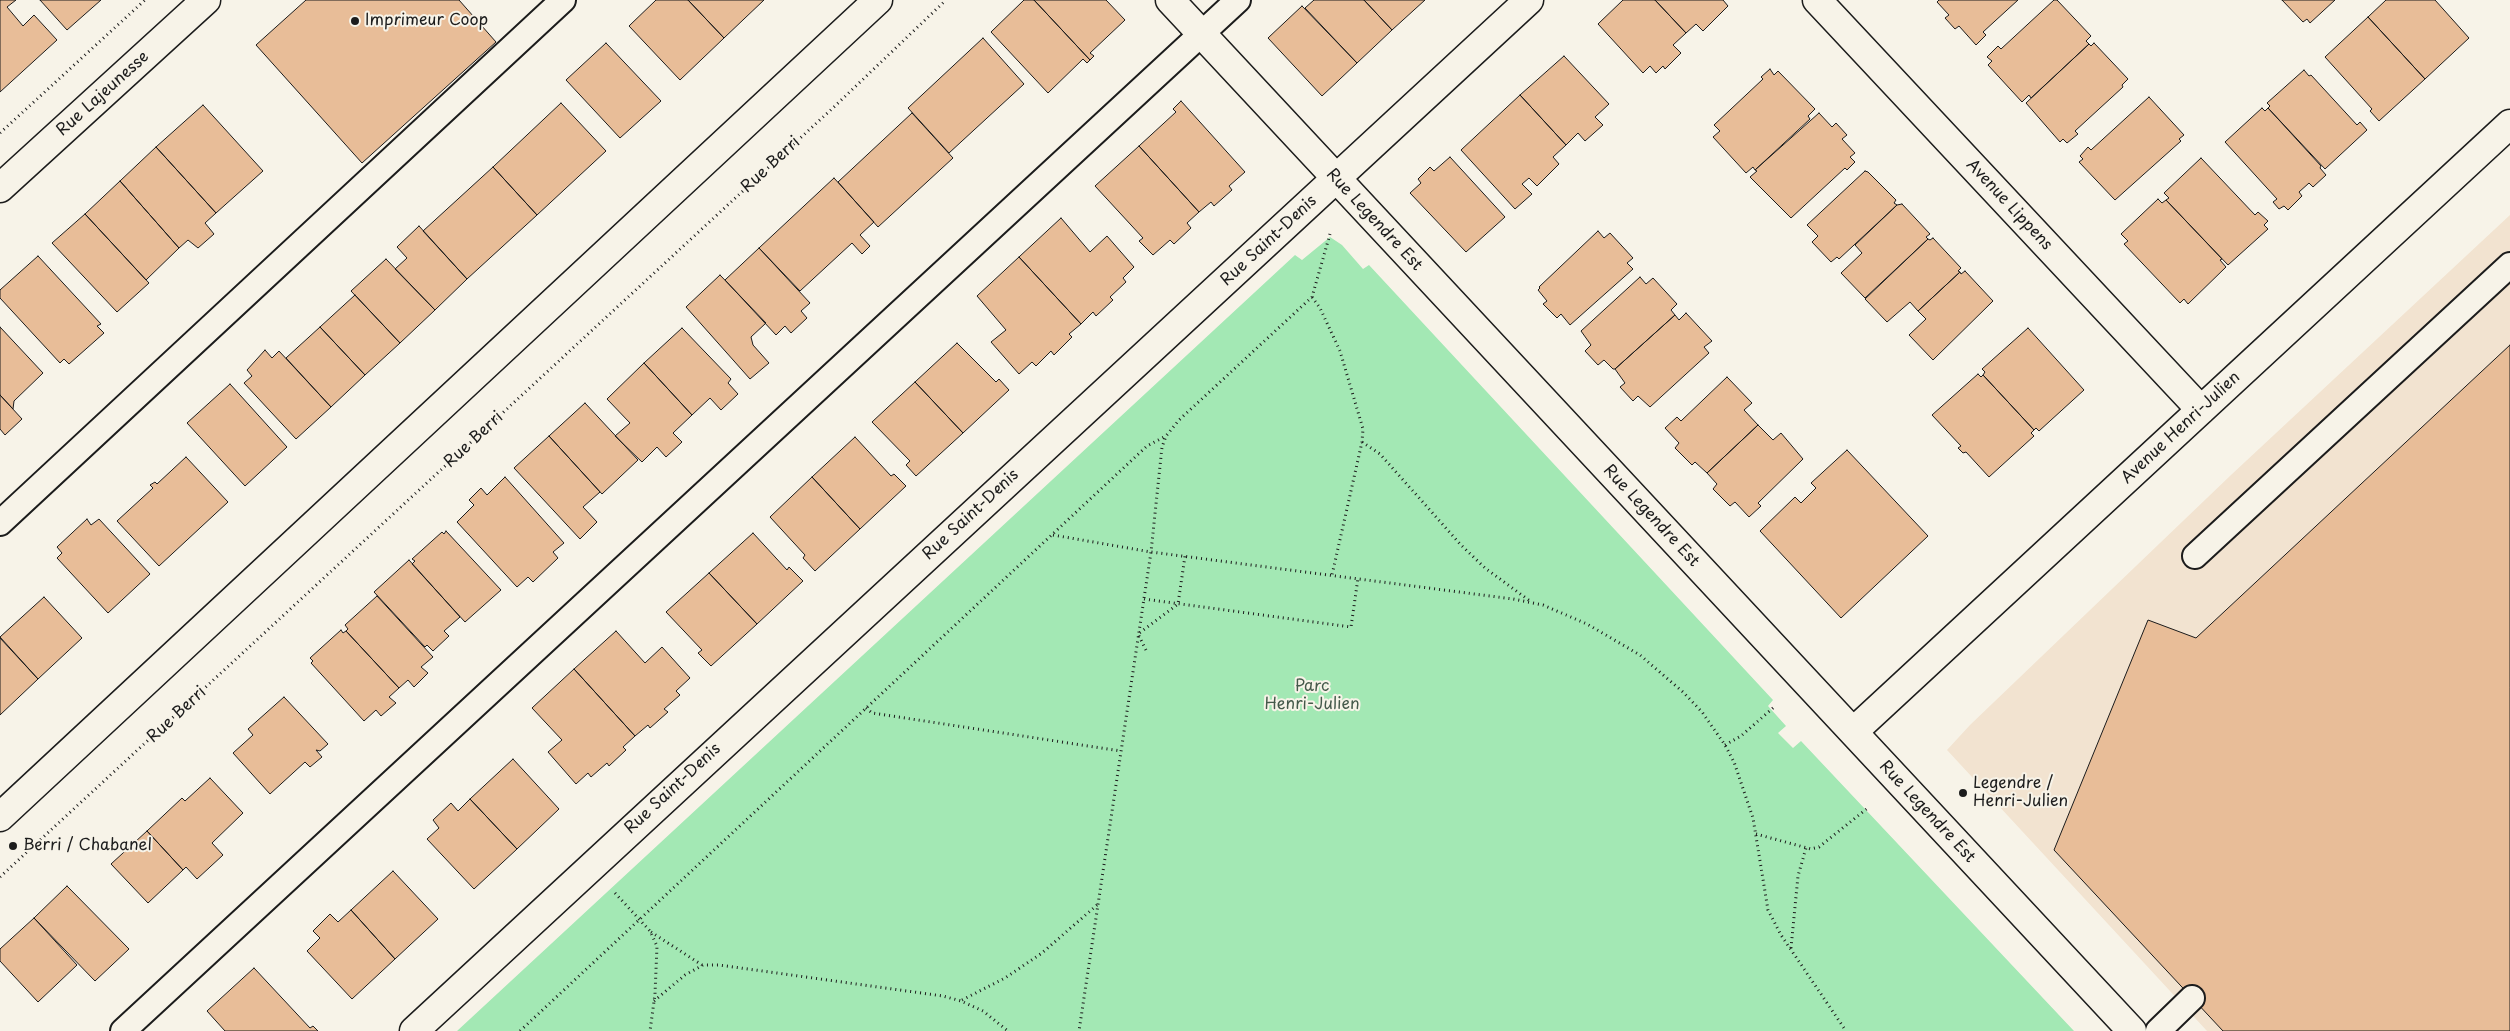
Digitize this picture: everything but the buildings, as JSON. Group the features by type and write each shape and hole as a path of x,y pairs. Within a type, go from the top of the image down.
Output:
{"street":[{"name":"Rue Lajeunesse","path":"0,188 206,0"},
{"path":"0,817 878,0"},
{"name":"Rue Legendre Est","path":"1170,0 2132,1031"},
{"name":"Rue Saint-Denis","path":"414,1031 1529,0"},
{"name":"Avenue Lippens","path":"1817,0 2201,410"},
{"name":"Avenue Henri-Julien","path":"1853,732 2510,124"}],"lane":[{"path":"0,523 564,0"},
{"path":"123,1031 1200,33 1238,0"},
{"path":"2195,556 2510,265"},
{"path":"2158,1031 2192,998"}],"path":[{"path":"0,133 145,0"},
{"name":"Rue Berri","path":"0,878 835,106 946,0"},
{"path":"1079,1031 1151,552 1162,446 1166,436 1179,420 1312,296 1331,233"},
{"path":"1312,296 1320,308 1340,351 1363,429 1362,442 1332,575"},
{"path":"520,1031 1147,446 1166,436"},
{"path":"1362,442 1380,454 1461,545 1485,568 1532,603"},
{"path":"1053,535 1151,552 1358,578 1543,605 1587,624 1640,655 1683,692 1702,712 1726,745 1734,762 1753,818 1768,910 1790,949 1846,1031"},
{"path":"1138,634 1178,604 1185,556"},
{"path":"1144,599 1323,621 1351,627 1358,578"},
{"path":"1138,634 1146,650"},
{"path":"1726,745 1741,736 1774,707"},
{"path":"866,708 872,713 1121,751"},
{"path":"1756,834 1806,848 1819,847 1869,807"},
{"path":"1790,949 1798,876 1806,848"},
{"path":"611,888 650,931 657,946 654,1001 650,1031"},
{"path":"961,1000 1005,978 1042,953 1098,904"},
{"path":"650,931 702,965 728,966 943,996 961,1000 983,1011 1008,1031"},
{"path":"654,1001 685,975 702,965"}],"shaded area":[{"path":"2510,215 2510,1031 2207,1031 1947,750 1970,725 2231,475"}],"green space":[{"name":"Parc Henri-Julien","path":"1330,237 1342,245 1363,269 1369,265 1773,700 1768,706 1786,726 1778,733 1793,748 1801,741 2074,1031 457,1031 1295,255 1302,260"}],"place":[{"name":"Imprimeur Coop","path":"355,21"},
{"name":"Legendre / Henri-Julien","path":"1963,793"},
{"name":"Berri / Chabanel","path":"13,846"}]}
